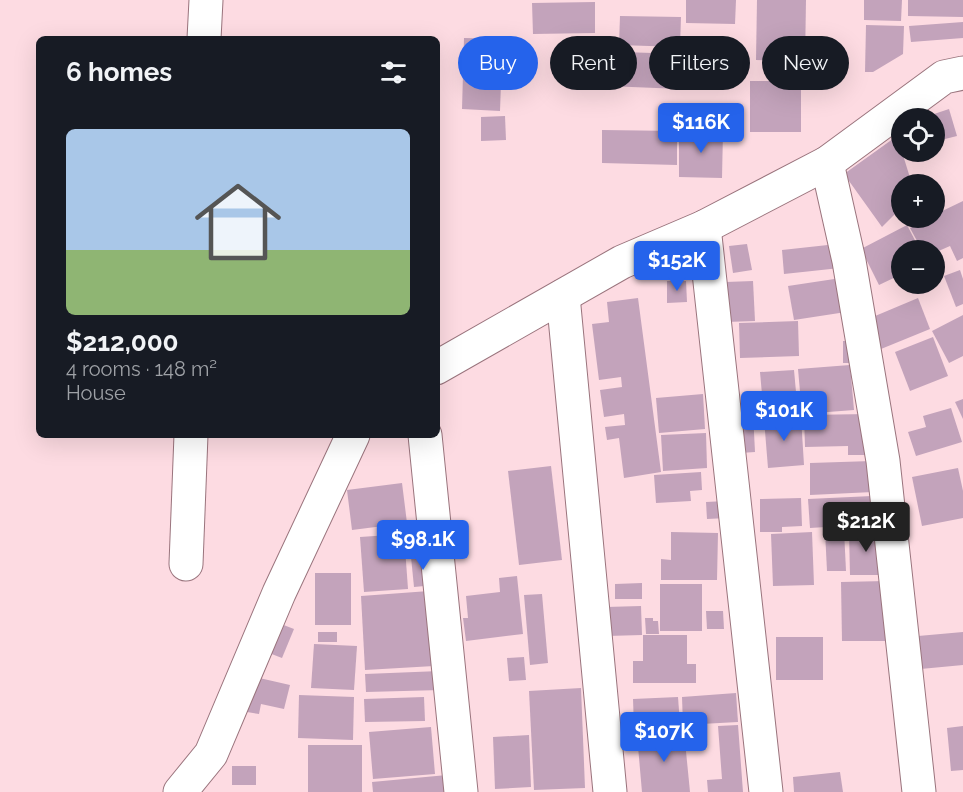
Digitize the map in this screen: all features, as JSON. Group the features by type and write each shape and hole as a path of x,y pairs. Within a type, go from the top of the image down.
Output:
{"street":[{"path":"204,36 206,0"},
{"path":"440,366 622,262 704,227 827,163 944,76 963,73"},
{"path":"827,163 849,261 883,461 919,792"},
{"path":"704,227 766,792"},
{"path":"563,296 610,792"},
{"path":"186,564 190,438"},
{"path":"180,792 211,754 279,593 352,438"},
{"path":"425,438 461,792"}],"building":[{"path":"686,0 736,0 735,24 686,23"},
{"path":"757,0 806,0 805,36 762,36 762,60 756,60"},
{"path":"864,0 902,0 901,21 864,20"},
{"path":"908,0 963,0 963,17 908,16"},
{"path":"595,2 595,33 533,34 532,3"},
{"path":"620,16 681,17 680,36 649,36 649,46 637,46 637,36 619,36"},
{"path":"963,22 963,38 911,42 909,26"},
{"path":"866,25 904,26 903,54 873,72 865,72"},
{"path":"637,52 649,53 649,88 637,87"},
{"path":"750,81 762,81 762,90 801,90 801,132 750,132"},
{"path":"463,90 501,90 500,111 462,109"},
{"path":"949,109 957,136 945,139 945,110"},
{"path":"505,116 506,140 481,141 481,117"},
{"path":"602,130 677,131 677,165 602,163"},
{"path":"679,130 723,131 722,178 679,177"},
{"path":"891,140 891,162 905,162 909,174 891,174 891,218 882,227 844,174"},
{"path":"963,201 963,258 957,261 950,246 945,248 945,240 917,240 910,228 945,228 945,210"},
{"path":"901,228 909,228 915,240 891,240 891,279 879,285 861,249"},
{"path":"747,244 752,270 733,273 729,246"},
{"path":"837,244 840,268 784,274 782,250"},
{"path":"960,270 963,279 963,304 956,307 945,276"},
{"path":"841,278 846,312 794,320 788,286"},
{"path":"667,281 686,281 687,302 667,303"},
{"path":"753,281 755,321 726,322 726,282"},
{"path":"638,298 661,472 624,478 619,438 607,440 605,427 625,425 624,414 604,417 600,390 622,387 621,377 599,380 592,324 609,322 607,302"},
{"path":"918,298 930,329 881,349 868,319"},
{"path":"963,315 963,356 949,363 932,331"},
{"path":"798,321 799,356 740,358 739,323"},
{"path":"933,337 948,376 910,391 895,352"},
{"path":"843,341 856,341 856,363 843,363"},
{"path":"850,365 854,410 802,414 798,369"},
{"path":"794,370 798,414 764,417 760,372"},
{"path":"703,394 705,429 659,433 656,398"},
{"path":"963,399 963,419 955,402"},
{"path":"951,408 962,442 916,456 908,432 926,427 923,416"},
{"path":"753,413 755,452 740,453 737,414"},
{"path":"869,414 870,455 848,455 848,446 805,447 804,415"},
{"path":"801,417 804,465 768,468 764,419"},
{"path":"706,433 707,468 663,471 661,435"},
{"path":"872,461 873,492 810,495 810,463"},
{"path":"551,466 562,560 519,565 508,471"},
{"path":"958,468 963,491 963,518 922,526 912,477"},
{"path":"701,472 702,490 690,491 691,501 656,503 654,475"},
{"path":"402,483 407,523 352,530 347,490"},
{"path":"872,496 873,524 810,528 808,499"},
{"path":"801,498 802,526 782,527 782,532 760,532 760,499"},
{"path":"726,501 727,518 707,519 706,502"},
{"path":"844,530 846,571 827,571 825,531"},
{"path":"882,531 883,575 850,575 849,532"},
{"path":"671,532 718,533 717,580 661,580 661,559 671,560"},
{"path":"812,532 814,585 773,586 771,534"},
{"path":"404,534 408,589 364,592 360,537"},
{"path":"432,555 435,585 414,587 411,557"},
{"path":"315,573 351,573 351,625 315,625"},
{"path":"517,576 523,634 466,641 463,618 468,618 466,596 500,592 499,578"},
{"path":"886,581 887,641 842,641 841,582"},
{"path":"642,583 642,599 615,599 615,584"},
{"path":"660,584 702,584 702,631 660,631"},
{"path":"429,591 434,666 365,670 361,596"},
{"path":"542,594 548,663 530,665 524,595"},
{"path":"641,606 642,635 607,636 606,607"},
{"path":"706,611 723,611 724,629 707,629"},
{"path":"645,618 658,621 659,634 646,634"},
{"path":"281,624 294,629 282,658 269,653"},
{"path":"318,632 337,632 337,642 318,642"},
{"path":"963,632 963,665 910,670 907,637"},
{"path":"643,635 687,635 687,664 696,664 696,683 633,683 633,661 643,661"},
{"path":"776,637 823,637 823,680 776,680"},
{"path":"314,644 357,646 354,690 311,688"},
{"path":"524,657 526,680 509,681 507,658"},
{"path":"440,671 441,690 366,692 365,674"},
{"path":"255,677 290,685 284,709 261,704 259,714 247,712"},
{"path":"581,688 585,788 534,790 529,691"},
{"path":"736,693 738,722 683,725 682,697"},
{"path":"299,695 354,697 353,740 298,738"},
{"path":"424,697 425,721 365,722 364,699"},
{"path":"678,697 680,724 634,727 633,699"},
{"path":"738,725 743,792 708,792 707,780 722,779 718,726"},
{"path":"963,726 963,770 951,771 947,728"},
{"path":"431,727 435,774 373,779 369,732"},
{"path":"684,731 690,792 642,792 637,735"},
{"path":"529,735 531,787 495,789 493,737"},
{"path":"308,745 362,745 362,792 308,792"},
{"path":"232,766 256,766 256,785 232,785"},
{"path":"840,772 843,792 794,792 793,777"},
{"path":"447,775 448,792 373,792 372,782"}]}
